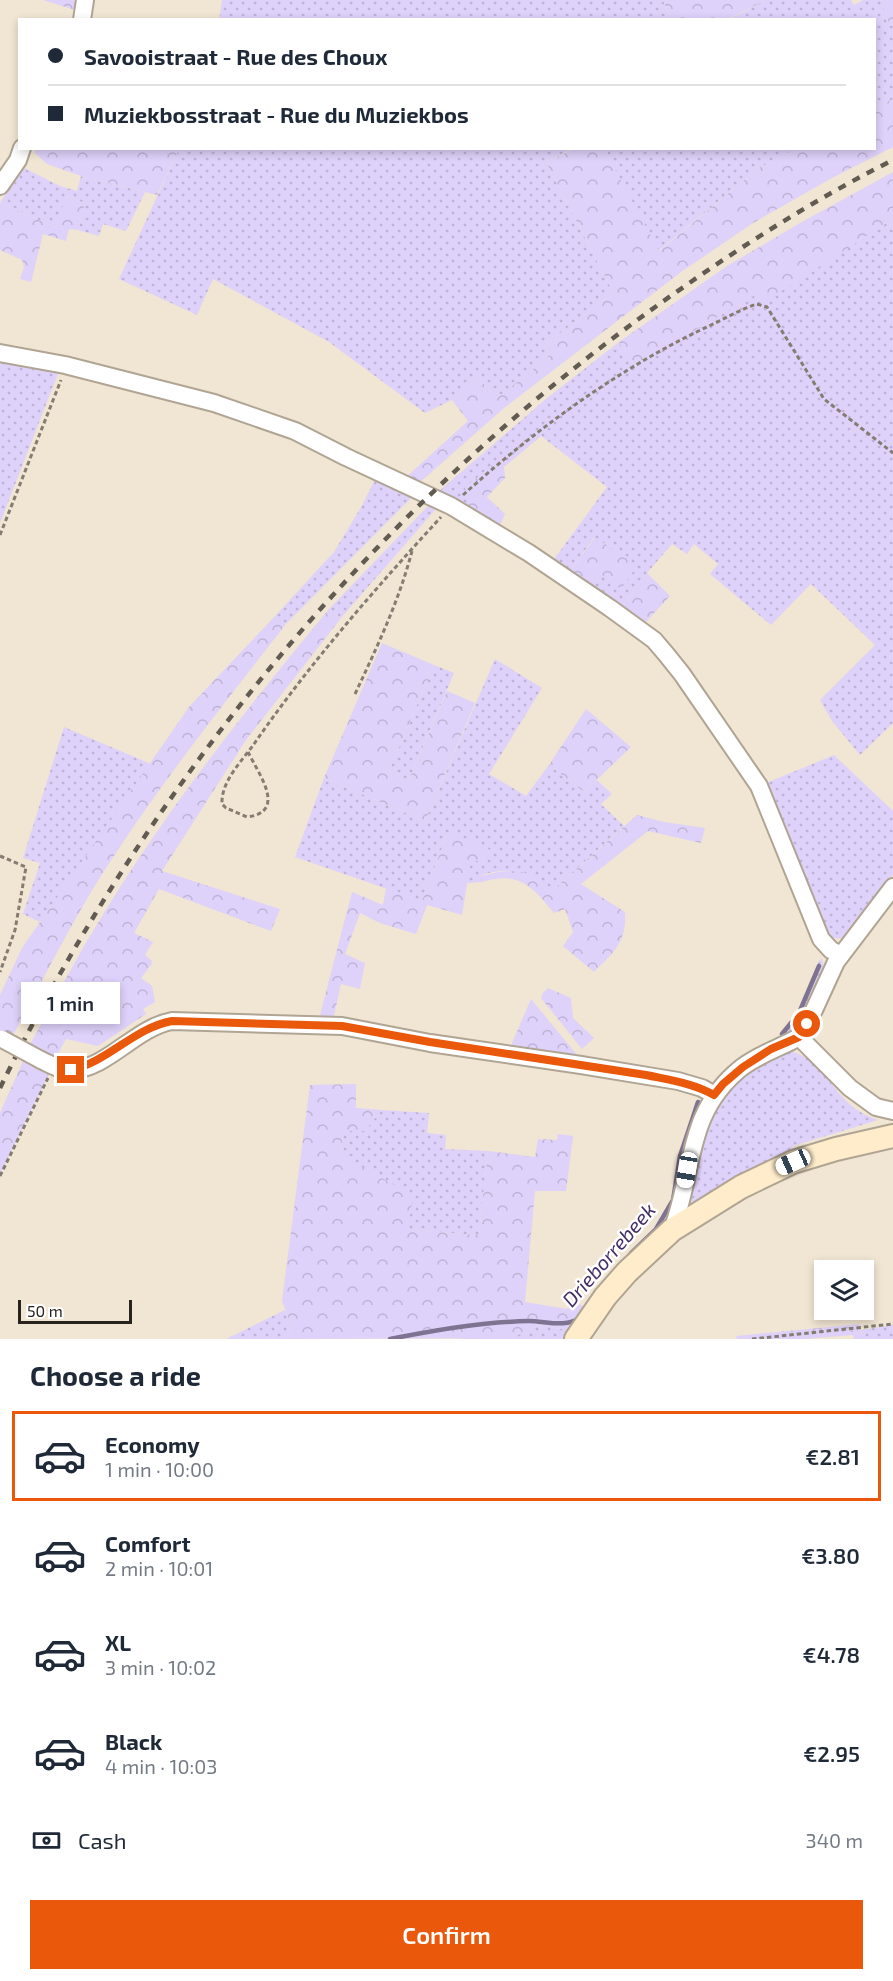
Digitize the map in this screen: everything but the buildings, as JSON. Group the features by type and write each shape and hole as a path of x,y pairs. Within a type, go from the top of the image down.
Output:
{"main road":[{"path":"576,1339 605,1297 627,1272 672,1230 741,1187 793,1162 893,1136"}],"street":[{"path":"82,18 86,0"},
{"path":"0,186 18,160 21,150"},
{"path":"0,353 65,365 247,413 295,431 451,506 529,553 610,608 654,640 682,674 759,786 821,939 831,950 840,955"},
{"path":"672,1230 681,1203 698,1129 714,1095 743,1067 771,1049 799,1037 840,955 893,887"},
{"path":"1,1039 47,1063 71,1070 89,1065 146,1030 172,1021 342,1026 440,1044 649,1076 694,1086 714,1095"},
{"path":"799,1037 850,1088 876,1107 893,1112"}],"path":[{"path":"248,752 270,800 261,812 247,817 222,804 225,786 252,746 287,698 340,630 451,506 541,429 638,365 700,330 750,306 757,304 767,307 824,399 893,453"},
{"path":"0,535 63,374"},
{"path":"355,694 405,578 412,549"},
{"path":"0,856 26,867 15,930 0,972"},
{"path":"0,1176 47,1063"},
{"path":"752,1339 893,1324"}],"green space":[{"path":"43,0 74,0 78,11"},
{"path":"222,0 663,0 670,18 219,18"},
{"path":"663,0 766,0 730,18 670,18"},
{"path":"766,0 851,0 854,5 863,0 881,0 890,26 893,26 893,99 876,107 876,18 732,18"},
{"path":"881,0 893,0 893,26 890,26"},
{"path":"893,99 893,147 832,178 753,223 681,272 504,408 418,484 404,479 468,421 452,400 478,378 497,398 550,356 544,346 613,292 546,162 572,150 605,150 659,251 759,168 794,150 876,150 876,107"},
{"path":"34,150 179,150 157,195 81,176 47,164"},
{"path":"179,150 570,150 546,162 613,292 544,346 550,356 497,398 478,378 452,400 425,413 329,342 213,279 197,315 119,279"},
{"path":"605,150 794,150 759,168 658,251"},
{"path":"22,167 60,186 77,191 81,176 145,192 126,231 103,224 99,236 78,230 85,203 67,197 55,227 0,203"},
{"path":"893,172 893,219 763,303 757,294 633,366 619,342 727,266"},
{"path":"66,197 85,203 78,230 69,229 66,241 43,234 31,282 20,279 24,267 22,260 0,250 0,203 55,227"},
{"path":"893,219 893,723 860,755 832,721 820,700 875,645 811,584 771,625 710,574 718,564 694,544 687,554 672,544 647,573 622,608 591,588 601,574 594,537 569,573 552,562 607,487 541,436 504,467 499,460 468,509 438,492 547,398 619,342 633,365 757,293 763,302"},
{"path":"0,359 59,371 0,523"},
{"path":"499,460 504,467 505,478 487,497 505,514 499,528 468,509 465,487"},
{"path":"376,478 413,496 286,624 276,615 334,552"},
{"path":"429,505 435,510 341,618 329,609"},
{"path":"595,537 637,566 621,589 601,574 591,588 569,573"},
{"path":"647,573 670,596 644,624 622,608"},
{"path":"329,609 341,618 246,740 162,871 280,909 271,931 159,889 134,933 153,942 145,955 152,961 151,965 141,978 152,986 155,1002 143,1009 146,1014 98,1046 66,1039 55,1059 28,1048 94,929 129,873 183,795 240,719"},
{"path":"276,615 286,624 183,758 110,861 78,914 12,1037 0,1030 0,995 22,948 189,707"},
{"path":"382,643 434,665 389,771 409,780 447,691 475,703 425,821 324,778"},
{"path":"495,659 542,688 489,774 526,796 549,765 584,792 597,780 612,794 601,804 624,826 553,890 528,875 511,871 492,872 482,875 482,882 467,883 471,858 448,832 422,901 295,857 324,778 425,821"},
{"path":"434,665 454,673 409,780 389,771"},
{"path":"586,709 631,747 584,792 549,765"},
{"path":"64,727 151,764 40,922 23,914 40,863 23,858"},
{"path":"834,755 893,811 893,874 852,931 847,936 838,938 828,936 764,784"},
{"path":"637,815 664,822 705,828 701,843 648,831 581,884 625,912 624,931 618,946 594,972 563,946 573,932 565,909 554,913 531,888 515,880 506,878 482,882 482,876 503,871 518,871 538,878 553,890"},
{"path":"448,832 493,851 485,864 471,859 462,915 427,905 416,934 380,923 360,913 345,954 365,963 360,989 341,984 333,1020 320,1015 352,892 383,905 386,888 422,901"},
{"path":"822,958 824,972 799,1023 784,1037 782,1034 805,999"},
{"path":"548,988 571,998 573,1018 594,1038 582,1049 541,998"},
{"path":"531,999 578,1056 510,1048"},
{"path":"792,1051 812,1062 853,1107 878,1120 793,1146 787,1154 693,1202 687,1198 701,1141 714,1109 738,1081 755,1068 768,1059"},
{"path":"24,1059 49,1074 0,1174 0,1113"},
{"path":"356,1084 356,1108 382,1110 364,1131 343,1131 341,1156 413,1195 408,1230 479,1235 488,1151 535,1157 538,1139 557,1140 558,1134 573,1136 566,1191 535,1191 525,1302 567,1309 571,1300 589,1309 574,1331 538,1325 525,1333 508,1338 287,1339 290,1322 282,1301 310,1085"},
{"path":"382,1110 429,1113 427,1133 446,1135 445,1149 488,1151 479,1235 407,1230 341,1157 343,1130 364,1131"},
{"path":"285,1310 290,1322 287,1339 226,1339"},
{"path":"859,1324 863,1339 854,1339 853,1335 804,1339 737,1339 736,1336"},
{"path":"538,1325 574,1331 567,1339 456,1339 525,1333"},
{"path":"893,1325 893,1339 863,1339 861,1330"}],"waterway":[{"name":"Drieborrebeek","path":"782,1034 799,1013 819,966"},
{"name":"Drieborrebeek","path":"631,1253 656,1229 673,1200 680,1156 698,1102"},
{"name":"Drieborrebeek","path":"390,1339 476,1325 529,1321 568,1323 579,1318"}],"railway":[{"path":"0,1088 62,970 132,856 208,747 291,643 380,544 476,452 578,366 685,286 735,252 787,219 893,160"}],"route":[{"path":"71,1070 98,1061 159,1024 172,1021 247,1022 342,1026 646,1075 702,1088 714,1095 743,1067 771,1049 799,1037 807,1024"}]}
